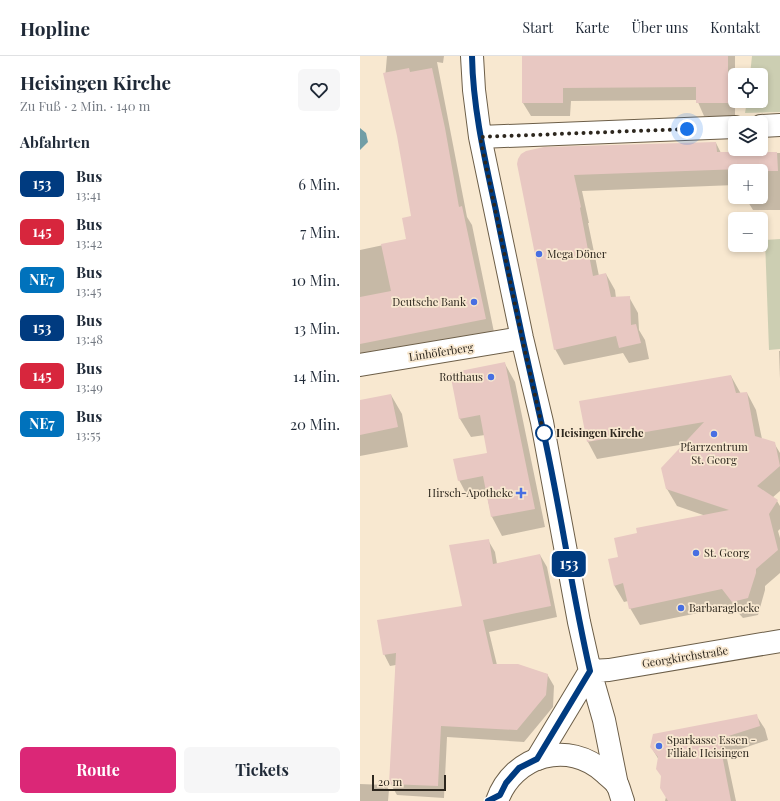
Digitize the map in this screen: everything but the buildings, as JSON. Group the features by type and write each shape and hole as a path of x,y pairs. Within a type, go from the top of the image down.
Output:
{"street":[{"path":"472,56 474,90 480,137 522,338 542,422 579,622 590,671 604,720 620,793"},
{"path":"768,126 780,125"},
{"path":"480,137 728,127"},
{"name":"Linhöferberg","path":"360,365 522,338"},
{"name":"Georgkirchstraße","path":"590,671 609,670 780,641"},
{"path":"537,759 590,671"},
{"path":"495,799 514,773 525,765 537,759 564,755 588,761 598,766 620,793"}],"green space":[{"path":"752,56 780,56 780,112 745,113 746,108 768,108 768,68 751,68"},
{"path":"780,239 780,349 769,350 765,252 768,252 768,240"}],"water":[{"path":"360,128 366,133 368,142 360,150"}],"bus line":[{"name":"153","path":"472,56 474,90 480,137 522,338 542,422 579,622 590,671 537,759 519,768 506,783 500,795 488,801"}],"place":[{"name":"Mega Döner","path":"539,254"},
{"name":"Deutsche Bank","path":"474,302"},
{"name":"Rotthaus","path":"491,377"},
{"name":"Heisingen Kirche","path":"544,433"},
{"name":"Pfarrzentrum St. Georg","path":"714,434"},
{"name":"Hirsch-Apotheke","path":"521,493"},
{"name":"St. Georg","path":"696,553"},
{"name":"Barbaraglocke","path":"681,608"},
{"name":"Sparkasse Essen - Filiale Heisingen","path":"659,746"}],"route":[{"path":"544,433 544,435 480,137 687,129"}]}
